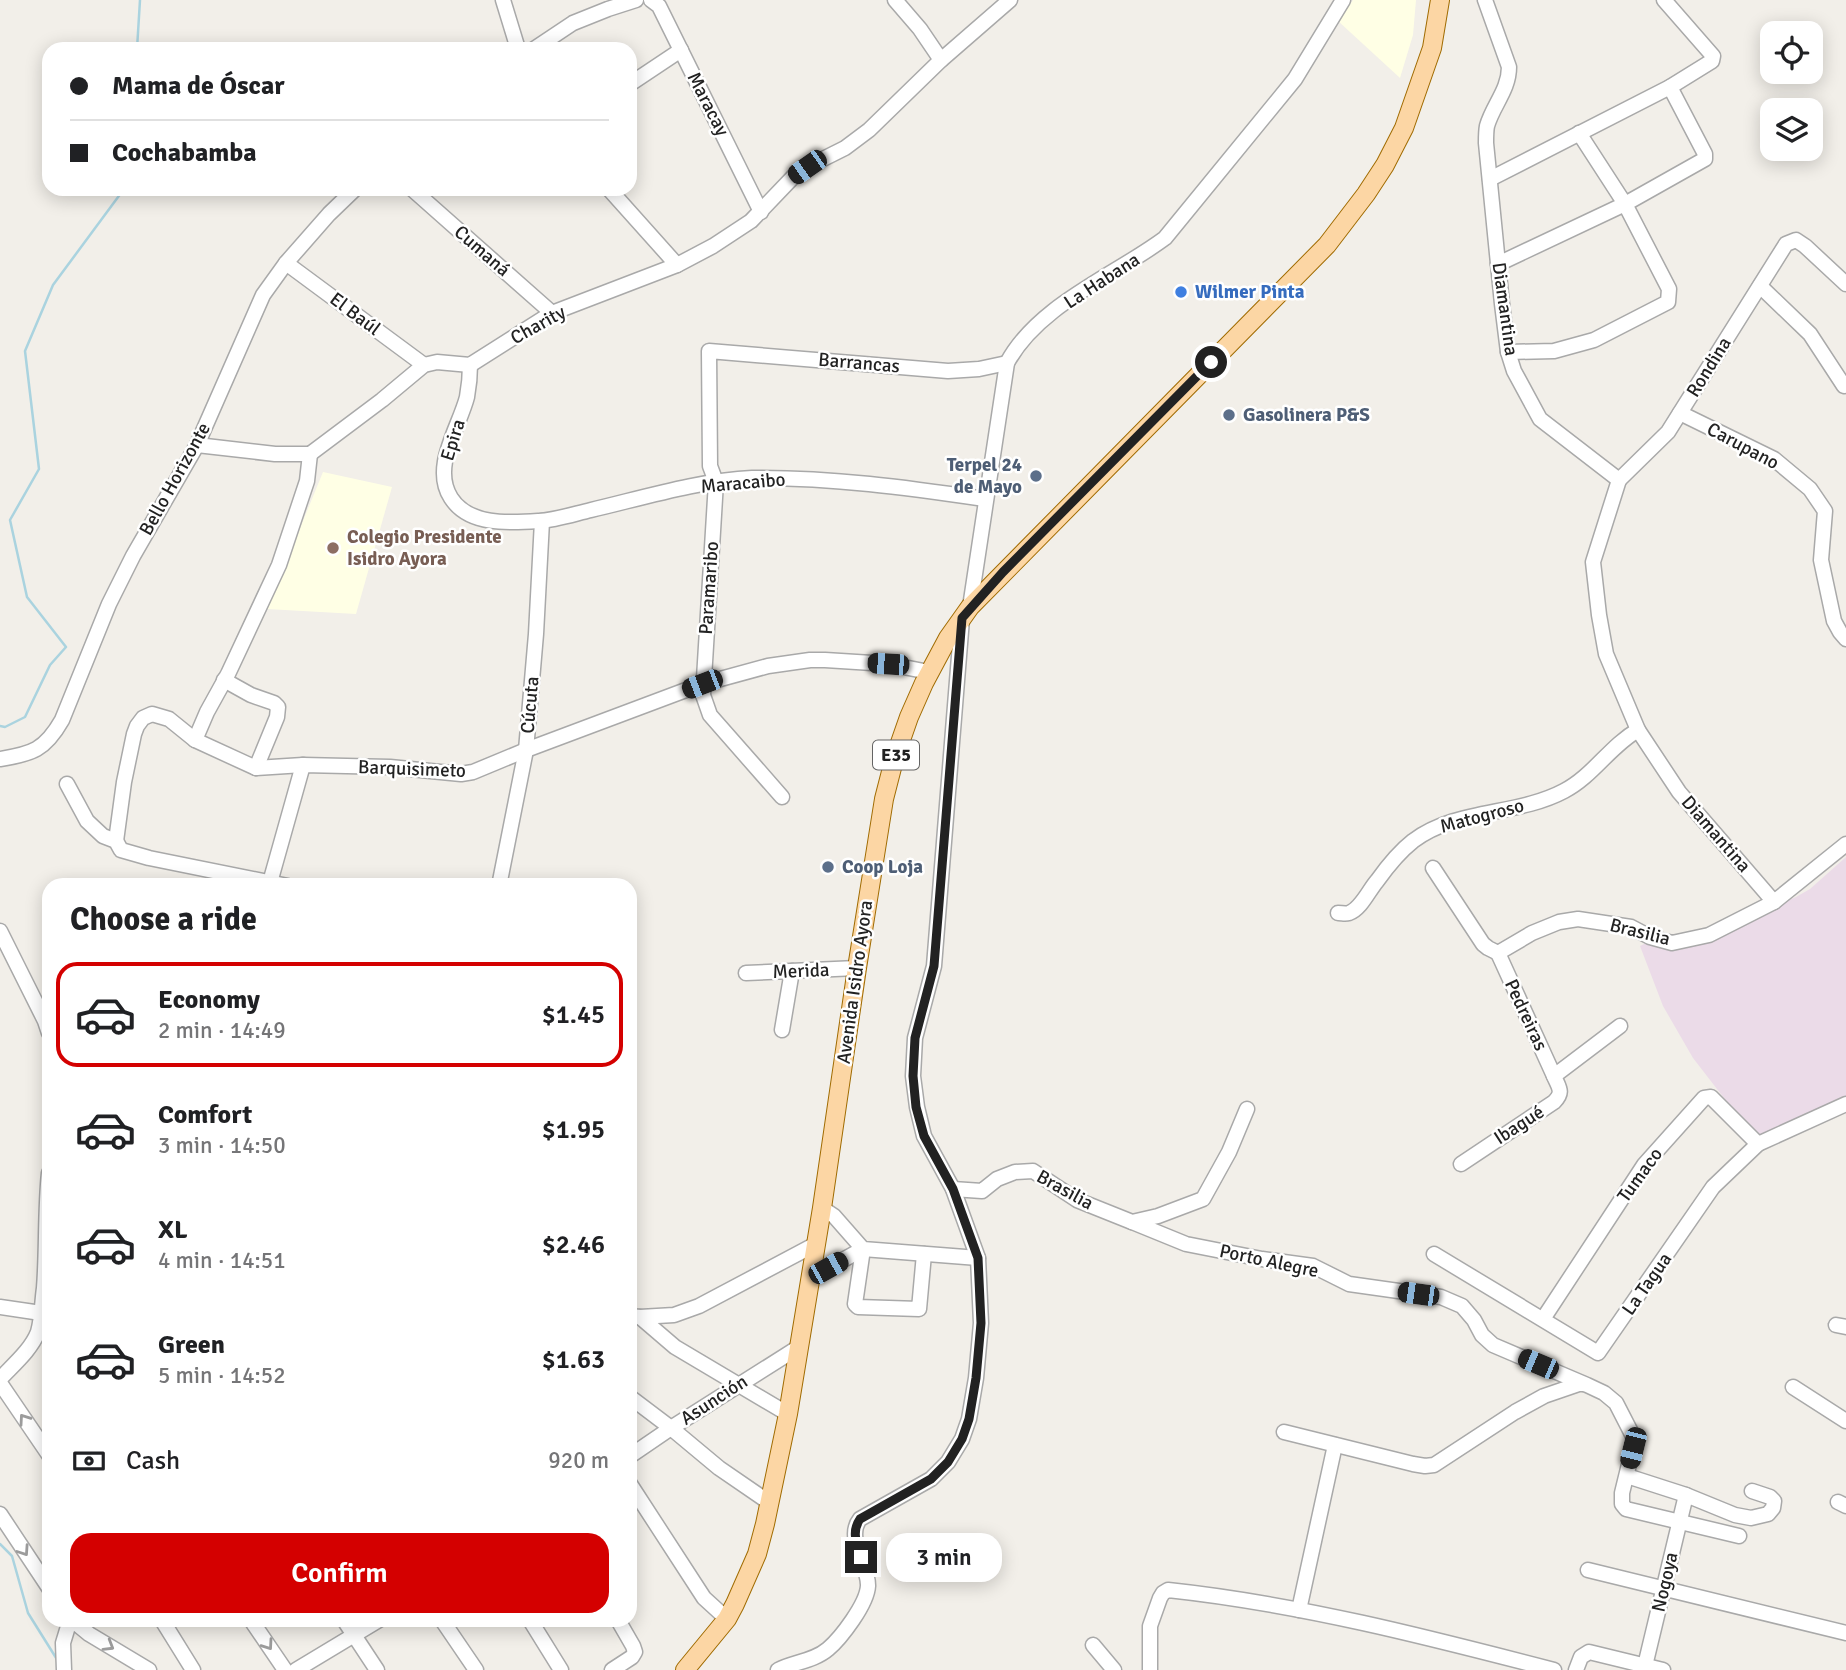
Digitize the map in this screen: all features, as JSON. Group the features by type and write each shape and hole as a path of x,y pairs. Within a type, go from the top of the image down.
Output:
{"main road":[{"name":"Avenida Isidro Ayora","path":"685,1670 727,1619 741,1592 757,1554 770,1503 788,1414 822,1209 884,799 909,717 929,672 966,612 1327,246 1385,165 1404,128 1432,48 1440,0"}],"street":[{"path":"503,0 516,42"},
{"path":"544,42 573,23 636,0"},
{"name":"Maracay","path":"651,0 659,6 761,212"},
{"path":"895,0 920,29 940,60"},
{"name":"Charity","path":"470,365 552,313 677,265 751,221 795,175 845,148 869,130 940,60 1010,0"},
{"name":"La Habana","path":"778,1670 827,1650 859,1609 868,1589 855,1536 857,1523 931,1479 948,1462 962,1439 969,1419 981,1323 978,1258 953,1189 924,1136 916,1107 913,1076 915,1038 934,966 966,612 1007,363 1035,325 1086,288 1165,238 1295,79 1343,0"},
{"name":"Diamantina","path":"1485,0 1509,67 1505,90 1487,127 1486,143 1508,352 1514,372 1540,419 1619,480 1593,562 1606,654 1638,730 1679,792 1774,902"},
{"path":"1490,179 1671,87 1712,61 1713,55 1664,0"},
{"path":"637,78 681,50"},
{"path":"1498,264 1625,204 1705,159 1705,154 1671,87"},
{"path":"1508,352 1554,351 1594,340 1668,302 1669,289 1625,204 1579,133"},
{"name":"Bello Horizonte","path":"0,759 25,755 39,748 55,732 109,604 132,556 197,444 263,295 286,263 348,196"},
{"name":"Cumaná","path":"420,196 552,313"},
{"path":"615,196 677,265"},
{"name":"Rondina","path":"1619,480 1668,432 1786,244 1796,240 1805,246 1846,284"},
{"name":"El Baúl","path":"286,263 424,365"},
{"path":"1760,286 1810,334 1844,386"},
{"name":"Barrancas","path":"709,351 948,371 979,369 1007,363"},
{"name":"Paramaribo","path":"709,351 710,466 716,482 703,695 710,715 782,797"},
{"path":"197,444 275,454 310,454 382,401 424,365 437,362 470,365"},
{"name":"Epira","path":"463,511 451,499 446,489 444,462 467,398 470,365"},
{"name":"Carupano","path":"1680,413 1774,459 1810,489 1825,511 1821,561 1834,621 1846,639"},
{"path":"195,740 279,565 307,481 310,454"},
{"name":"Maracaibo","path":"463,511 477,518 493,521 542,521 716,482 751,478 798,479 917,489 985,499"},
{"name":"Cúcuta","path":"501,878 526,750 542,521"},
{"name":"Barquisimeto","path":"116,841 124,782 136,726 143,718 152,715 169,719 195,740 256,768 303,765 390,767 461,774 473,772 702,684 768,666 810,660 888,664 929,672"},
{"path":"225,680 278,707 277,717 256,768"},
{"name":"Matogroso","path":"1338,913 1350,912 1362,902 1399,853 1428,831 1521,806 1564,791 1638,730"},
{"path":"271,878 303,765"},
{"path":"66,784 94,829 116,841 118,847 127,853 246,878"},
{"name":"Brasilia","path":"1497,953 1541,929 1578,919 1631,927 1650,937 1672,943 1709,935 1774,902 1846,844"},
{"name":"Pedreiras","path":"1433,868 1483,944 1497,953 1555,1076"},
{"path":"0,931 42,1015"},
{"name":"Merida","path":"746,973 857,968"},
{"path":"782,1030 792,971"},
{"path":"1555,1076 1620,1026"},
{"name":"Ibagué","path":"1461,1164 1554,1102 1559,1097 1560,1090 1555,1076"},
{"name":"Tumaco","path":"1543,1319 1644,1166 1704,1098 1711,1097 1758,1144"},
{"name":"La Tagua","path":"1434,1254 1598,1353 1713,1187 1758,1144 1846,1104"},
{"path":"1132,1222 1158,1216 1203,1199 1229,1152 1247,1109"},
{"name":"Brasilia","path":"953,1189 982,1191 998,1179 1015,1172 1033,1171 1077,1200 1132,1222"},
{"path":"822,1209 834,1216 863,1249 855,1304 858,1307 919,1309 924,1254"},
{"name":"Porto Alegre","path":"1132,1222 1186,1244 1313,1266 1349,1284 1441,1297 1462,1306 1482,1335 1493,1345 1604,1394 1616,1404 1634,1438 1622,1504 1636,1513 1679,1521"},
{"path":"637,1316 674,1315 699,1306 816,1244"},
{"path":"810,1278 863,1249 978,1258"},
{"path":"0,1307 42,1314"},
{"path":"637,1318 675,1347 788,1414"},
{"path":"42,1321 27,1350 0,1381 42,1444"},
{"name":"Asunción","path":"637,1452 799,1347"},
{"path":"1284,1432 1425,1466 1434,1465 1544,1396 1585,1385"},
{"path":"1793,1387 1846,1422"},
{"path":"637,1402 719,1468 770,1503"},
{"path":"1299,1610 1335,1445"},
{"path":"1627,1476 1686,1495 1735,1515 1751,1518 1768,1514 1774,1502 1770,1497 1752,1491"},
{"path":"637,1495 704,1598 727,1619"},
{"name":"Nogoya","path":"1644,1668 1686,1495"},
{"path":"0,1514 42,1577"},
{"path":"1679,1521 1739,1536"},
{"path":"1588,1570 1846,1633"},
{"path":"1150,1670 1152,1664 1149,1630 1165,1591 1216,1596 1299,1610 1457,1645 1502,1664 1554,1670"},
{"path":"64,1670 64,1643 69,1627"},
{"path":"80,1627 149,1670"},
{"path":"166,1627 193,1670"},
{"path":"256,1627 285,1670"},
{"path":"348,1627 377,1670"},
{"path":"296,1670 368,1627"},
{"path":"447,1627 476,1670"},
{"path":"534,1627 561,1670"},
{"path":"612,1670 635,1652 622,1627"},
{"path":"1093,1645 1114,1670"},
{"path":"1576,1670 1581,1657 1589,1652 1644,1668 1663,1670"}],"shaded area":[{"path":"1353,0 1416,0 1413,35 1400,78 1338,21"},
{"name":"Colegio Presidente Isidro Ayora","path":"323,472 392,487 356,614 267,609"},
{"path":"1846,857 1846,1100 1758,1142 1693,1058 1663,1006 1640,946 1743,920 1810,889"}],"waterway":[{"path":"137,42 140,0"},
{"path":"0,726 5,727 25,717 50,665 66,647 27,597 10,520 39,469 25,351 53,285 119,196"},
{"path":"0,1544 12,1556 28,1613 58,1661"}],"place":[{"name":"Wilmer Pinta","path":"1181,292"},
{"name":"Gasolinera P&S","path":"1229,415"},
{"name":"Terpel 24 de Mayo","path":"1036,476"},
{"name":"Colegio Presidente Isidro Ayora","path":"333,548"},
{"name":"Coop Loja","path":"828,867"}],"route":[{"path":"861,1557 855,1536 855,1528 860,1519 931,1479 948,1462 962,1439 969,1419 976,1378 981,1323 978,1258 953,1189 924,1136 916,1107 913,1076 915,1038 934,966 962,618 1003,572 1211,362"}]}
